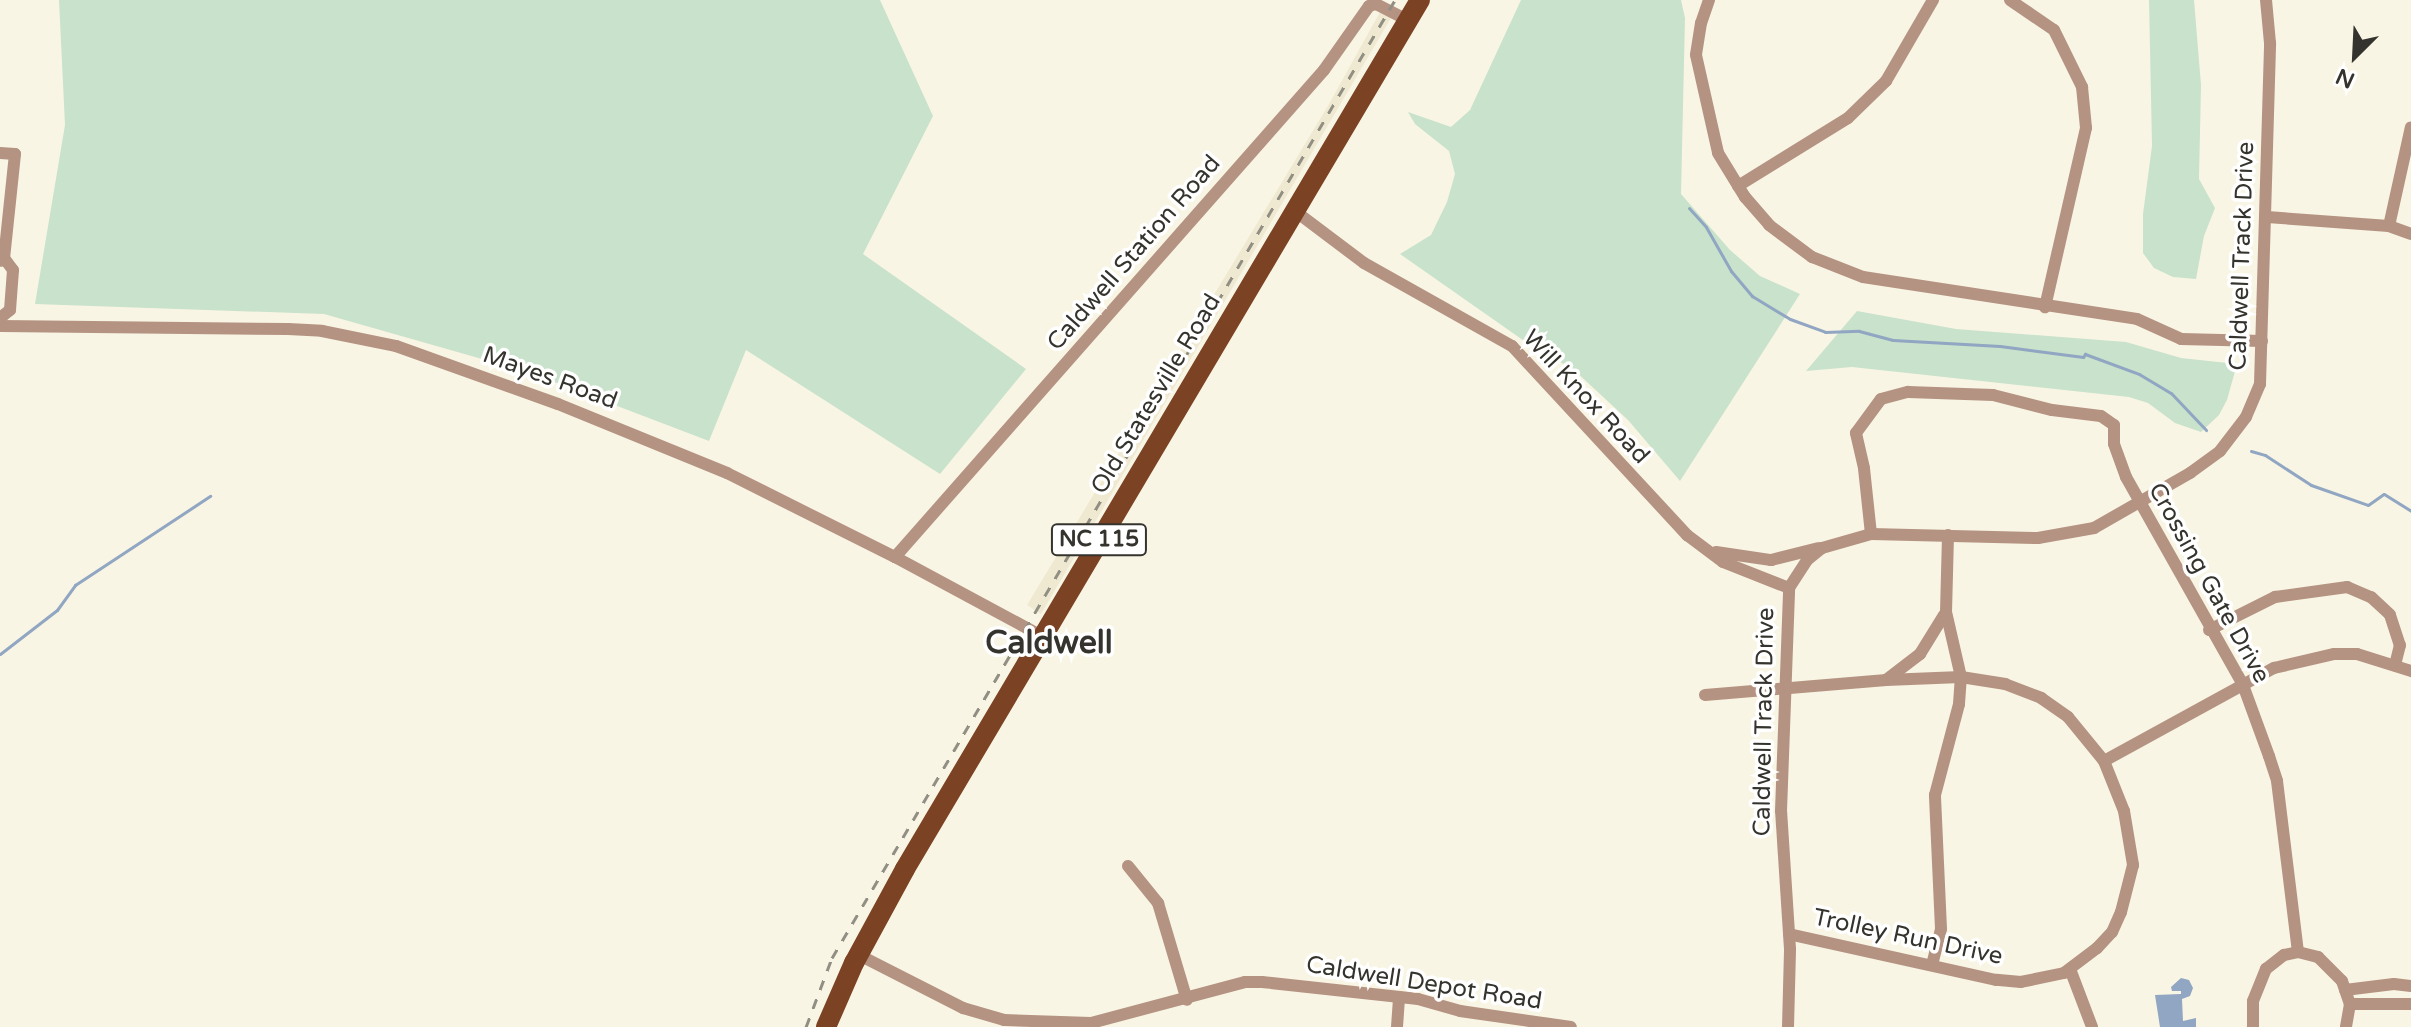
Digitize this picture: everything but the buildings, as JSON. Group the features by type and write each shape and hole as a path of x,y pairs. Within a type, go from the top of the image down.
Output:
{"main road":[{"name":"Old Statesville Road","path":"826,1027 859,955 1042,636 1420,0"}],"street":[{"path":"1709,0 1701,23 1696,55 1718,153 1738,186 1769,225 1812,257 1863,277 2137,319 2181,339 2262,341"},
{"path":"1738,186 1848,118 1886,81 1933,0"},
{"path":"2010,0 2054,30 2082,87 2086,128 2045,307"},
{"name":"Caldwell Track Drive","path":"1788,1027 1789,934 1781,811 1789,588 1807,560 1822,548 1871,534 2038,538 2094,528 2138,504 2220,451 2238,428 2260,384 2270,43 2266,0"},
{"name":"Caldwell Station Road","path":"895,557 1324,70 1369,6 1376,4 1408,20"},
{"path":"2389,226 2411,127"},
{"path":"0,153 15,154 2,260 13,270 10,310 0,318"},
{"name":"Will Knox Road","path":"1295,211 1364,263 1512,346 1666,516 1723,562 1789,588"},
{"path":"2267,217 2389,226 2411,234"},
{"name":"Mayes Road","path":"0,326 288,329 376,341 435,359 627,431 765,491 1042,636"},
{"name":"Crossing Gate Drive","path":"1871,534 1864,468 1856,433 1881,399 1908,392 1993,395 2052,410 2101,416 2114,425 2118,461 2138,504 2243,685 2277,781 2298,952"},
{"path":"1932,965 1941,929 1935,795 1959,704 1961,677 1946,612 1948,535"},
{"name":"Will Knox Road","path":"1711,551 1754,560 1771,560 1822,548"},
{"path":"2209,630 2275,597 2347,587 2371,597 2390,615 2400,645 2395,665"},
{"path":"1886,680 1920,654 1946,612"},
{"path":"2104,761 2274,668 2334,654 2357,654 2411,671"},
{"name":"Trolley Run Drive","path":"1705,695 1961,677 2005,684 2041,698 2068,717 2104,761 2131,840 2129,887 2112,932 2081,963 2070,969 2021,982 1789,934"},
{"path":"1128,866 1158,903 1187,1000"},
{"path":"2253,1027 2253,1001 2266,969 2284,955 2298,952 2318,957 2329,964 2350,1004 2346,1027"},
{"name":"Caldwell Depot Road","path":"859,955 963,1008 1004,1020 1091,1023 1187,1000 1245,982 1399,997 1460,1011 1571,1027"},
{"path":"2070,969 2092,1027"},
{"path":"2345,990 2394,984 2411,986"},
{"path":"1397,1027 1399,997"},
{"path":"2350,1004 2411,1004"}],"shaded area":[{"path":"1380,12 1391,18 1041,614 1027,605 1329,104"}],"green space":[{"path":"59,0 880,0 933,116 863,254 1026,369 940,474 746,350 709,441 528,372 324,314 35,304 65,125"},
{"path":"1521,0 1681,0 1685,18 1681,194 1730,250 1760,276 1800,294 1680,481 1628,420 1574,370 1527,343 1400,254 1431,235 1447,202 1455,174 1449,151 1415,124 1408,112 1451,127 1470,110"},
{"path":"2149,0 2194,0 2201,85 2199,179 2215,208 2204,236 2196,279 2173,277 2154,268 2143,253 2143,214 2152,146"},
{"path":"1857,311 1956,329 2126,342 2181,358 2237,364 2227,400 2219,415 2201,432 2175,423 2148,403 2129,397 1852,367 1806,371"}],"water":[{"path":"2181,978 2189,980 2193,988 2190,996 2182,999 2183,1021 2196,1018 2196,1027 2160,1027 2155,995 2181,994 2181,991 2172,991 2171,987"}],"waterway":[{"path":"1689,208 1706,227 1731,271 1752,296 1790,319 1825,332 1859,331 1893,340 2000,346 2083,357 2085,354 2139,374 2171,393 2206,430"},
{"path":"2251,451 2265,455 2311,485 2368,505 2384,494 2411,511"},
{"path":"0,654 57,610 75,585 210,496"}],"railway":[{"path":"806,1027 832,958 1395,0"}],"district":[{"name":"Caldwell","path":"1049,643"}]}
